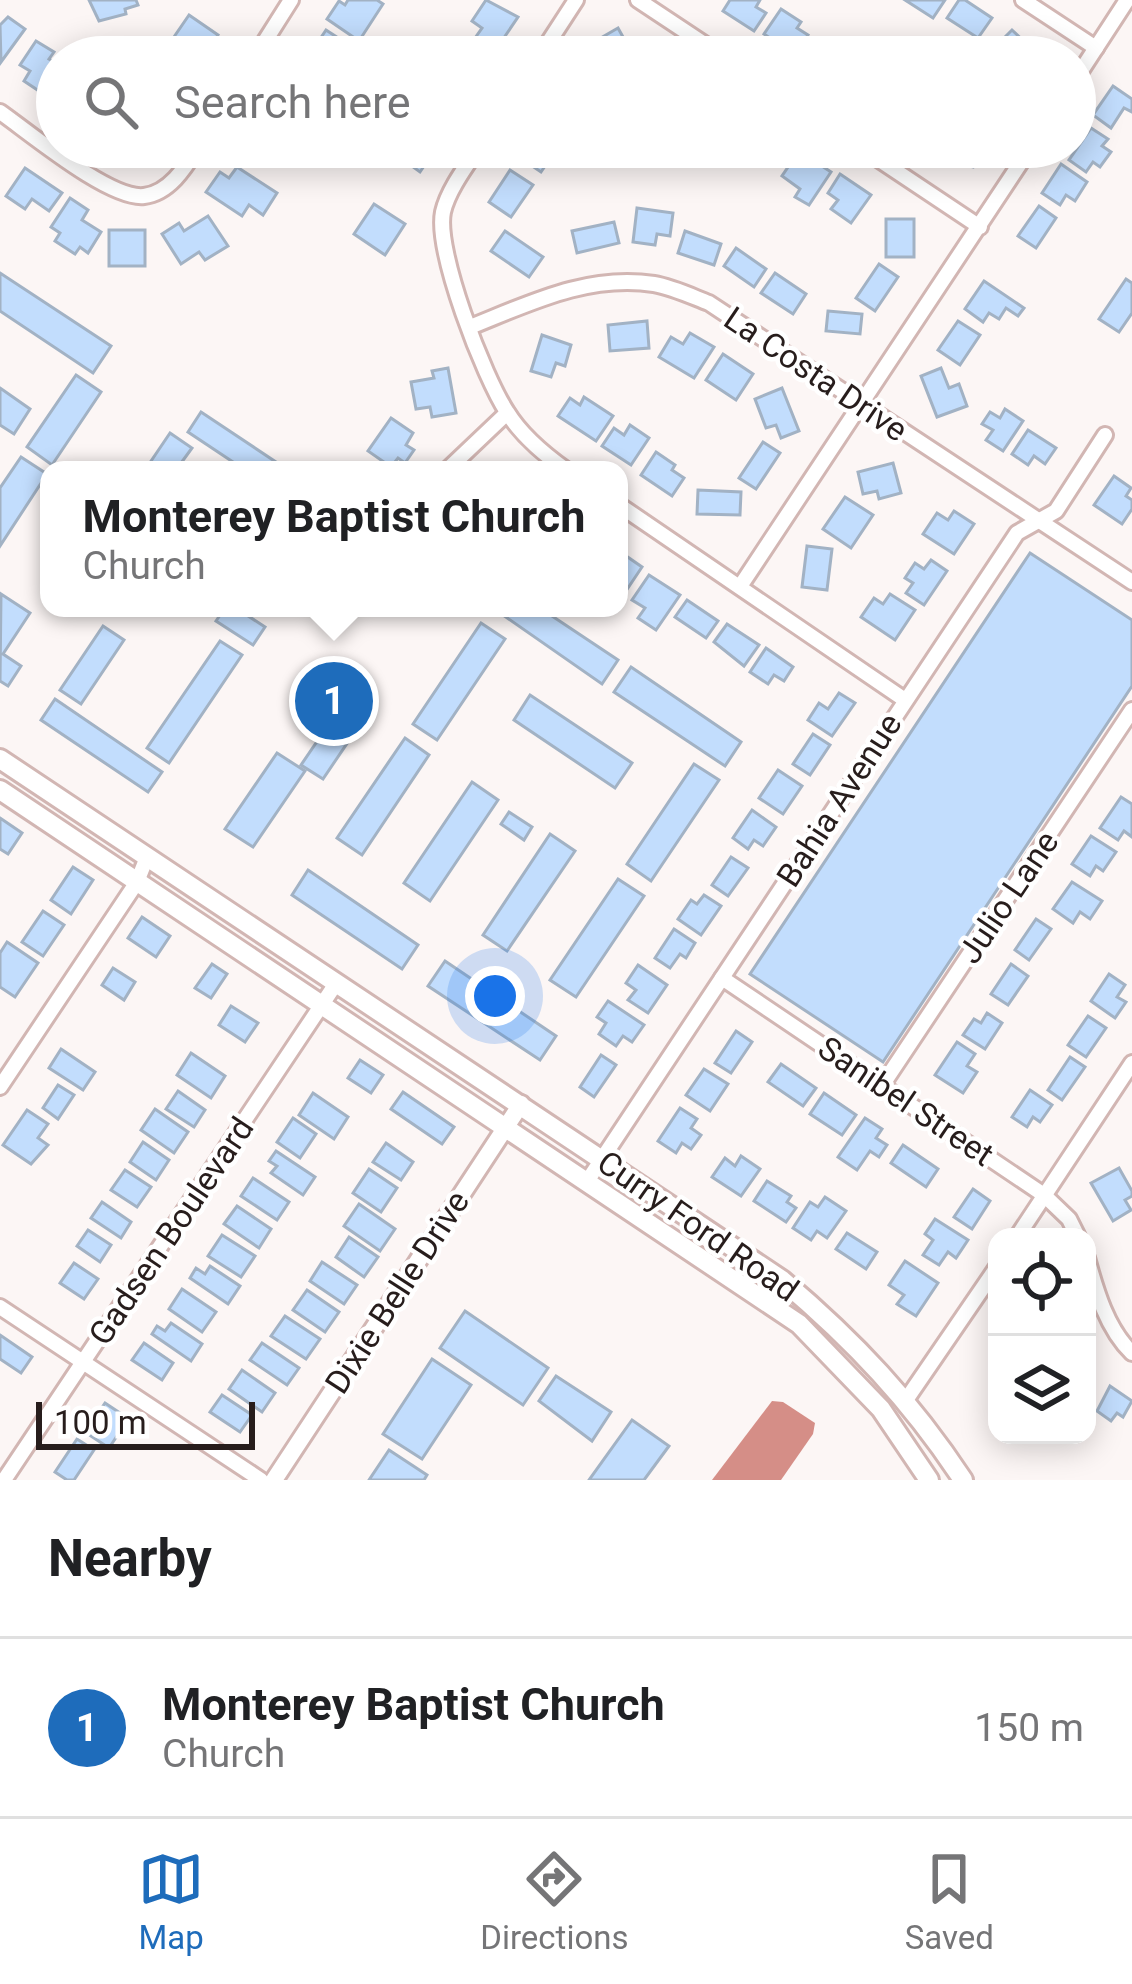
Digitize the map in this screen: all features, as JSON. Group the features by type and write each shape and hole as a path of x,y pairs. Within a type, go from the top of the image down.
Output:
{"main road":[{"name":"Curry Ford Road","path":"0,759 782,1280 848,1336 906,1400 963,1480"},
{"name":"Curry Ford Road","path":"0,790 799,1324 881,1409 929,1480"},
{"path":"799,1324 827,1336 892,1400 906,1400"}],"street":[{"path":"268,36 291,0"},
{"path":"552,36 576,0"},
{"path":"638,0 692,36"},
{"path":"1023,0 1078,36"},
{"path":"1096,48 1127,0"},
{"path":"0,112 36,137"},
{"path":"82,168 113,189 144,196 168,186 182,168"},
{"path":"467,168 444,208 441,240 470,327 507,413 553,461"},
{"path":"892,168 980,226"},
{"path":"740,585 1017,168"},
{"name":"La Costa Drive","path":"470,327 543,297 602,281 657,285 709,303 1132,582"},
{"path":"456,461 507,413"},
{"name":"Bahia Avenue","path":"588,1180 1017,532 1056,511 1105,435"},
{"path":"628,511 905,700"},
{"name":"Julio Lane","path":"883,1084 1132,710"},
{"path":"0,1087 137,881 147,857"},
{"name":"Sanibel Street","path":"722,978 1044,1195 1074,1228"},
{"name":"Gadsen Boulevard","path":"4,1480 337,982"},
{"path":"377,1040 391,1018"},
{"path":"1023,1228 1132,1063"},
{"name":"Dixie Belle Drive","path":"274,1480 521,1104"},
{"path":"906,1400 988,1280"},
{"path":"1096,1289 1123,1345 1132,1353"},
{"path":"0,1306 260,1480"}],"shaded area":[{"path":"772,1401 783,1402 815,1423 813,1434 781,1480 712,1480"}],"building":[{"path":"89,0 136,0 138,5 125,9 126,14 99,21"},
{"path":"348,0 383,4 362,36 352,36 327,19 339,1 345,5"},
{"path":"486,0 518,17 505,36 476,36 482,28 472,21"},
{"path":"730,0 760,0 756,7 766,13 754,31 723,11"},
{"path":"905,0 945,0 933,18"},
{"path":"959,0 965,0 992,18 975,36 947,18"},
{"path":"781,9 801,22 797,28 808,35 767,36"},
{"path":"189,15 218,35 217,36 175,36"},
{"path":"8,17 25,29 1,62 0,25"},
{"path":"36,41 36,89 24,81 30,71 20,65"},
{"path":"1113,86 1132,99 1132,112 1124,108 1111,128 1096,117"},
{"path":"1096,131 1108,139 1102,146 1111,152 1100,167 1096,164"},
{"path":"25,168 62,193 49,211 32,199 25,209 6,196"},
{"path":"239,168 277,193 263,215 249,205 242,216 206,192 220,172 229,178"},
{"path":"787,168 831,172 809,205 795,197 800,189 782,176"},
{"path":"1058,168 1067,168 1087,182 1075,201 1066,195 1060,205 1042,193"},
{"path":"510,170 533,185 511,217 489,202"},
{"path":"840,174 871,195 851,223 831,209 838,200 828,193"},
{"path":"70,198 88,210 82,220 101,232 88,253 80,247 75,254 55,241 60,233 51,227"},
{"path":"374,204 405,224 385,255 354,234"},
{"path":"1039,206 1056,218 1036,248 1018,236"},
{"path":"637,208 673,213 670,236 657,234 655,245 633,242"},
{"path":"208,216 228,246 205,260 199,252 181,264 162,234 179,223 184,231"},
{"path":"886,219 914,219 914,257 886,257"},
{"path":"614,222 619,243 577,253 572,231"},
{"path":"109,230 145,230 145,266 109,266"},
{"path":"505,231 543,257 529,277 491,251"},
{"path":"685,231 721,244 714,265 678,253"},
{"path":"736,248 766,269 754,287 724,266"},
{"path":"879,264 898,277 875,311 856,298"},
{"path":"0,273 111,346 93,373 0,311"},
{"path":"775,273 806,294 793,314 761,293"},
{"path":"1126,279 1132,283 1132,313 1119,332 1099,319"},
{"path":"984,281 1024,308 1018,316 1006,308 999,319 989,313 983,322 965,309"},
{"path":"828,311 862,314 860,334 826,331"},
{"path":"647,321 649,348 610,351 608,325"},
{"path":"958,321 980,335 960,365 938,350"},
{"path":"690,333 714,347 694,378 659,357 671,337 683,344"},
{"path":"542,335 571,345 565,366 556,363 551,377 531,371"},
{"path":"723,354 753,374 736,400 706,380"},
{"path":"448,368 456,413 432,417 430,407 416,409 411,382 434,378 432,371"},
{"path":"941,368 949,388 959,384 967,406 937,417 921,376"},
{"path":"76,375 101,392 55,461 46,461 27,447"},
{"path":"0,388 30,409 14,434 0,425"},
{"path":"782,388 799,431 781,438 776,425 766,428 755,399"},
{"path":"584,397 613,416 596,441 558,416 570,398 580,405"},
{"path":"1005,409 1023,421 1003,451 986,440 993,430 982,424 990,412 1000,418"},
{"path":"201,412 274,461 232,461 188,432"},
{"path":"391,418 413,433 406,445 414,450 406,461 382,461 368,451"},
{"path":"630,425 649,438 631,465 602,446 614,428 624,435"},
{"path":"1028,430 1056,448 1045,464 1034,456 1028,465 1012,454"},
{"path":"170,433 192,448 183,461 151,461"},
{"path":"763,442 780,453 756,489 739,478"},
{"path":"656,452 684,478 672,496 641,475"},
{"path":"21,457 40,469 40,485 0,546 0,488"},
{"path":"893,463 901,493 879,499 877,491 863,494 858,472"},
{"path":"1114,476 1131,488 1126,496 1132,500 1132,509 1122,524 1094,505"},
{"path":"698,490 741,492 740,515 697,514"},
{"path":"845,497 873,515 851,548 823,529"},
{"path":"954,511 974,524 954,554 923,534 937,513 948,520"},
{"path":"807,546 832,549 827,590 802,587"},
{"path":"1030,553 1132,620 1132,686 883,1062 750,974"},
{"path":"628,557 642,567 628,588"},
{"path":"931,560 947,571 924,605 906,593 913,583 905,578 915,563 924,569"},
{"path":"649,575 680,595 656,630 638,618 645,608 632,600"},
{"path":"1,594 30,613 3,654 21,666 8,686 0,681"},
{"path":"890,594 915,610 895,640 861,617 874,598 883,604"},
{"path":"687,600 718,621 706,638 675,617"},
{"path":"219,617 250,617 265,627 253,645 216,621"},
{"path":"506,617 554,617 618,660 602,684"},
{"path":"481,623 505,639 437,740 413,724"},
{"path":"727,624 759,645 744,666 714,642"},
{"path":"103,626 124,640 81,704 60,690"},
{"path":"220,641 242,655 169,763 147,748"},
{"path":"766,648 793,667 784,681 774,675 768,684 750,672"},
{"path":"631,667 741,742 725,766 614,692"},
{"path":"352,690 373,705 323,779 301,765"},
{"path":"839,693 855,703 832,736 808,720 819,703 828,709"},
{"path":"530,695 632,763 615,788 514,720"},
{"path":"55,699 162,772 148,792 41,720"},
{"path":"813,734 830,745 810,775 793,764"},
{"path":"405,738 429,755 362,855 337,838"},
{"path":"277,753 305,771 253,847 225,829"},
{"path":"694,764 719,780 651,881 627,864"},
{"path":"778,770 802,786 783,814 759,798"},
{"path":"472,782 498,800 430,901 404,883"},
{"path":"1121,797 1132,804 1132,837 1124,831 1118,840 1100,828"},
{"path":"752,810 776,827 763,846 754,840 748,849 733,838"},
{"path":"509,812 532,827 524,840 501,824"},
{"path":"0,818 22,833 8,854 0,849"},
{"path":"550,834 575,851 507,951 483,935"},
{"path":"1091,836 1116,852 1103,871 1096,866 1090,876 1072,864"},
{"path":"731,857 748,868 728,896 712,885"},
{"path":"73,867 93,880 71,914 51,900"},
{"path":"308,870 418,945 402,969 292,895"},
{"path":"618,879 644,896 576,997 550,980"},
{"path":"1072,882 1102,901 1090,919 1080,912 1073,923 1053,909"},
{"path":"704,895 721,906 701,935 678,919 691,900 697,904"},
{"path":"43,911 64,925 43,956 22,942"},
{"path":"142,917 170,936 156,957 128,938"},
{"path":"1036,919 1051,929 1029,960 1015,950"},
{"path":"674,929 695,943 686,958 680,954 670,968 655,958"},
{"path":"7,942 38,963 15,997 0,987 0,953"},
{"path":"445,961 556,1036 540,1060 428,986"},
{"path":"212,964 227,974 211,998 195,988"},
{"path":"1011,964 1028,976 1008,1005 991,994"},
{"path":"638,965 667,985 648,1013 628,1000 636,990 626,983"},
{"path":"113,968 135,982 124,1000 102,985"},
{"path":"1109,974 1125,985 1117,997 1126,1002 1115,1018 1091,1001"},
{"path":"608,1001 644,1025 632,1042 623,1036 616,1046 599,1034 606,1023 597,1017"},
{"path":"231,1006 258,1023 245,1042 219,1025"},
{"path":"987,1013 1002,1023 985,1049 963,1035 974,1019 981,1023"},
{"path":"1088,1016 1106,1028 1086,1057 1068,1045"},
{"path":"736,1031 752,1042 731,1073 715,1063"},
{"path":"957,1042 975,1054 967,1066 977,1072 963,1093 935,1075"},
{"path":"61,1049 95,1072 83,1090 49,1068"},
{"path":"191,1053 225,1076 211,1098 177,1075"},
{"path":"601,1055 616,1065 594,1097 580,1087"},
{"path":"1070,1057 1085,1067 1062,1100 1048,1090"},
{"path":"360,1060 383,1075 371,1093 348,1078"},
{"path":"781,1064 816,1088 803,1106 768,1082"},
{"path":"704,1069 728,1084 710,1111 686,1095"},
{"path":"58,1085 74,1095 58,1119 43,1108"},
{"path":"1030,1090 1052,1105 1040,1122 1033,1117 1027,1127 1012,1117"},
{"path":"178,1091 205,1110 194,1127 166,1109"},
{"path":"403,1092 454,1127 442,1144 391,1109"},
{"path":"313,1093 348,1117 334,1139 299,1115"},
{"path":"824,1093 856,1115 842,1135 810,1114"},
{"path":"680,1108 697,1119 691,1128 701,1135 691,1149 682,1143 676,1153 658,1141"},
{"path":"155,1109 188,1132 174,1153 141,1130"},
{"path":"27,1110 48,1124 38,1138 48,1145 31,1164 3,1145"},
{"path":"293,1118 316,1134 300,1158 277,1142"},
{"path":"865,1118 882,1129 876,1138 887,1145 879,1157 870,1151 857,1170 838,1157"},
{"path":"143,1142 169,1160 156,1180 130,1162"},
{"path":"386,1143 413,1162 401,1180 373,1162"},
{"path":"903,1145 938,1169 926,1187 891,1163"},
{"path":"276,1151 315,1177 303,1195 271,1173 277,1166 269,1161"},
{"path":"741,1156 760,1169 741,1196 712,1177 725,1158 735,1166"},
{"path":"1119,1168 1132,1191 1125,1200 1131,1210 1113,1221 1091,1183"},
{"path":"369,1169 397,1188 381,1212 353,1193"},
{"path":"125,1170 151,1187 137,1207 111,1190"},
{"path":"253,1178 289,1202 277,1220 241,1196"},
{"path":"767,1181 791,1196 787,1202 796,1208 786,1222 754,1201"},
{"path":"973,1189 990,1201 972,1229 954,1217"},
{"path":"825,1197 846,1211 827,1238 817,1231 811,1240 793,1228 810,1202 818,1207"},
{"path":"102,1202 131,1222 121,1238 91,1218"},
{"path":"359,1204 395,1229 380,1251 344,1226"},
{"path":"237,1206 271,1229 259,1248 224,1224"},
{"path":"935,1219 968,1240 956,1258 948,1252 939,1265 923,1255 933,1240 925,1234"},
{"path":"88,1230 111,1245 100,1262 77,1246"},
{"path":"847,1233 877,1252 866,1269 836,1249"},
{"path":"222,1235 255,1256 241,1277 208,1256"},
{"path":"349,1237 378,1257 364,1277 336,1257"},
{"path":"905,1261 938,1283 916,1316 897,1304 904,1295 889,1285"},
{"path":"322,1262 357,1285 344,1304 310,1281"},
{"path":"74,1263 98,1279 84,1299 60,1283"},
{"path":"210,1266 240,1286 228,1304 190,1278 196,1268 205,1274"},
{"path":"182,1289 216,1312 202,1332 169,1309"},
{"path":"307,1290 339,1312 325,1332 293,1310"},
{"path":"465,1311 548,1368 523,1405 440,1348"},
{"path":"285,1316 320,1339 306,1359 271,1336"},
{"path":"171,1323 202,1344 191,1361 152,1334 157,1326 165,1331"},
{"path":"0,1335 32,1357 21,1373 0,1359"},
{"path":"144,1343 173,1363 162,1380 132,1360"},
{"path":"262,1343 299,1368 287,1385 250,1360"},
{"path":"432,1359 471,1385 422,1459 383,1434"},
{"path":"242,1370 275,1393 262,1412 229,1389"},
{"path":"556,1376 611,1412 592,1441 539,1401"},
{"path":"1110,1386 1132,1401 1123,1417 1117,1413 1111,1421 1097,1411"},
{"path":"222,1395 252,1415 240,1432 210,1412"},
{"path":"105,1403 138,1425 131,1436 121,1430 109,1448 85,1432"},
{"path":"632,1420 669,1446 644,1480 589,1480"},
{"path":"77,1439 94,1450 74,1480 67,1480 55,1472"},
{"path":"389,1450 427,1475 424,1480 369,1480"}],"place":[{"name":"Monterey Baptist Church","path":"334,701"}]}
